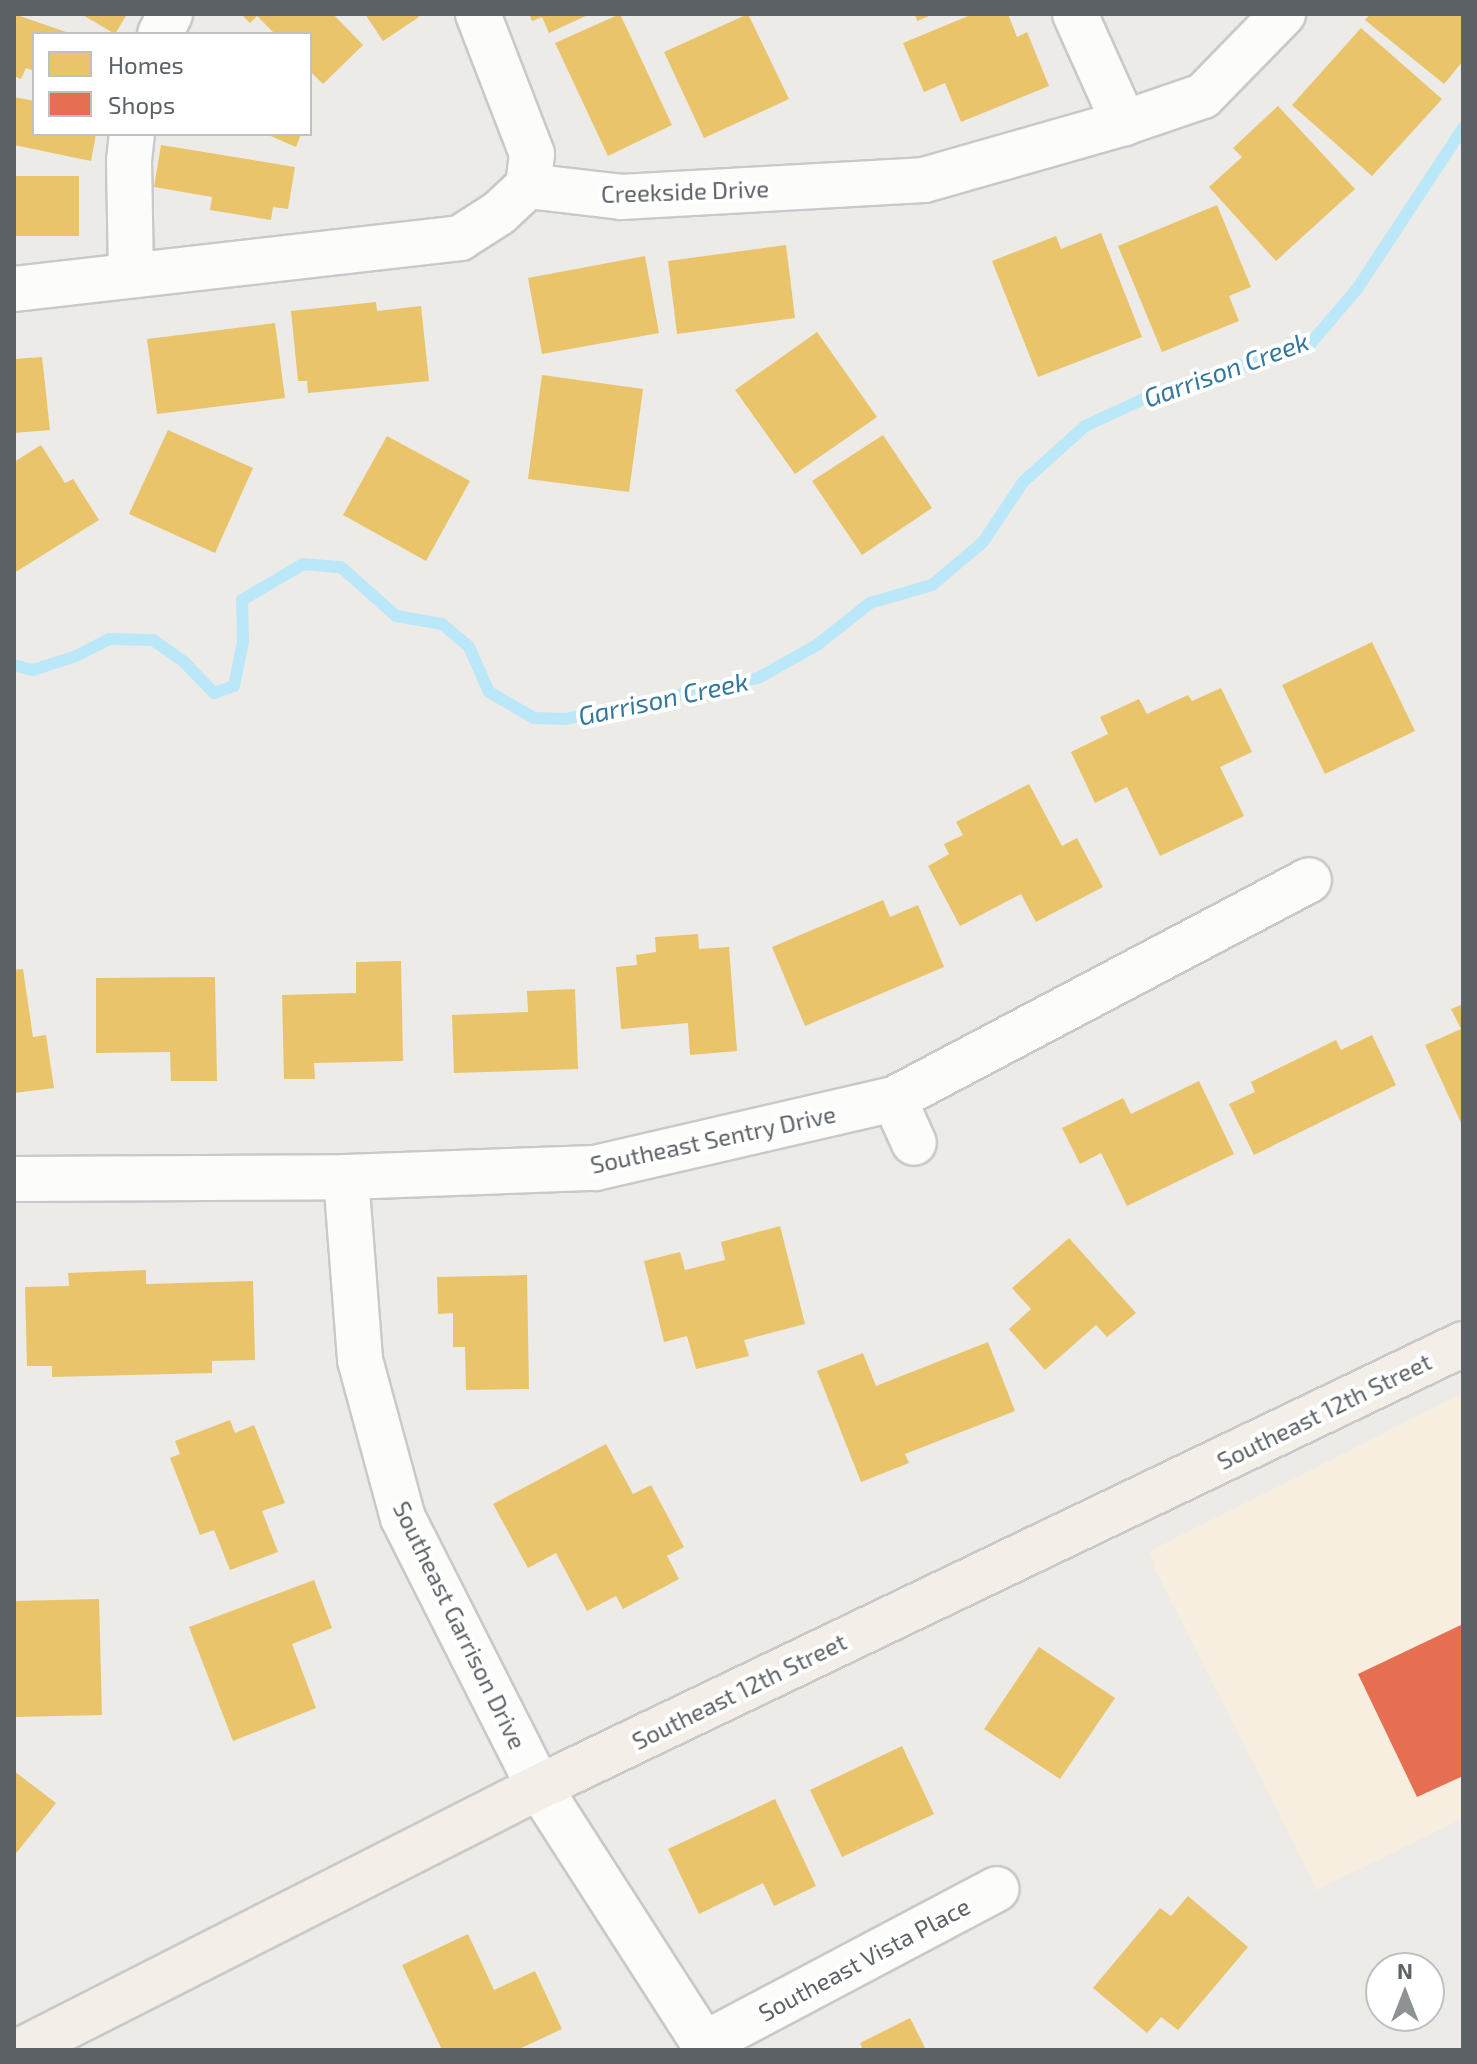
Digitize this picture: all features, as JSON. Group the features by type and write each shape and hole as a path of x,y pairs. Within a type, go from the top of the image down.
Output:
{"main road":[{"name":"Southeast 12th Street","path":"21,2050 71,2040 539,1787 1463,1344"}],"street":[{"path":"161,32 170,14"},
{"path":"14,289 460,238 499,213 528,186 532,154 478,14"},
{"path":"1075,14 1124,123"},
{"name":"Creekside Drive","path":"528,186 621,197 924,180 1124,123 1203,96 1283,14"},
{"path":"131,275 129,161 132,136"},
{"name":"Southeast Sentry Drive","path":"14,1179 346,1177 595,1168 894,1099 1309,880"},
{"path":"894,1099 914,1143"},
{"name":"Southeast Garrison Drive","path":"346,1177 360,1360 403,1518 539,1787"},
{"name":"Southeast Vista Place","path":"539,1787 704,2047 997,1889"}],"shaded area":[{"path":"1463,1393 1463,1818 1317,1890 1155,1569 1150,1551"}],"building: Homes":[{"path":"14,14 66,32 32,32 32,70 26,68 21,79 14,76"},
{"path":"81,14 127,14 116,32"},
{"path":"241,14 333,14 363,45 323,84 312,73 312,32 273,32 257,16 250,23"},
{"path":"365,14 417,14 419,17 383,41"},
{"path":"529,14 590,14 549,33 542,17 532,21"},
{"path":"620,14 672,125 608,156 555,43"},
{"path":"748,14 789,99 704,138 664,52"},
{"path":"915,14 934,14 917,21"},
{"path":"973,14 1008,14 1017,37 1027,32 1049,86 961,122 945,83 924,92 903,43"},
{"path":"1370,14 1463,14 1463,61 1444,84 1365,20"},
{"path":"1361,28 1442,99 1372,176 1292,105"},
{"path":"14,97 32,101 32,136 96,136 91,161 14,145"},
{"path":"1278,106 1355,189 1276,261 1209,187 1242,157 1233,148"},
{"path":"271,136 300,136 296,147"},
{"path":"161,145 295,167 288,209 273,207 271,220 210,210 212,197 154,187"},
{"path":"14,176 79,176 79,236 14,236"},
{"path":"1217,205 1251,287 1229,296 1239,321 1162,352 1118,246"},
{"path":"1101,233 1142,337 1038,377 992,261 1056,236 1061,249"},
{"path":"786,245 795,318 677,334 668,261"},
{"path":"645,256 659,333 542,354 528,278"},
{"path":"376,302 377,311 421,306 429,381 308,393 307,381 298,381 291,311"},
{"path":"275,323 285,398 157,414 147,339"},
{"path":"817,332 877,417 795,474 735,390"},
{"path":"42,357 50,430 14,433 14,359"},
{"path":"542,375 643,389 629,492 528,479"},
{"path":"168,430 253,468 215,553 129,514"},
{"path":"883,435 932,508 862,555 812,481"},
{"path":"387,436 470,481 426,561 343,515"},
{"path":"41,445 65,483 73,479 99,520 14,573 14,462"},
{"path":"1372,642 1415,731 1325,774 1282,685"},
{"path":"1221,688 1252,752 1220,767 1244,816 1160,856 1127,787 1095,803 1071,752 1108,734 1100,717 1139,699 1147,714 1188,695 1192,701"},
{"path":"1029,784 1062,846 1077,838 1103,887 1036,922 1021,894 960,926 928,866 949,854 944,844 963,835 956,822"},
{"path":"883,900 890,917 918,905 944,967 805,1026 772,947"},
{"path":"698,934 699,949 729,947 737,1051 690,1055 688,1023 621,1029 616,967 637,965 636,955 656,952 655,937"},
{"path":"401,961 403,1061 314,1063 315,1079 284,1079 282,995 356,993 356,962"},
{"path":"23,969 33,1037 46,1035 54,1088 14,1093 14,970"},
{"path":"215,977 217,1081 171,1081 170,1052 96,1053 96,978"},
{"path":"575,989 578,1069 454,1073 452,1015 528,1012 527,991"},
{"path":"1463,1004 1463,1127 1425,1045 1461,1029 1451,1009"},
{"path":"1372,1035 1396,1085 1254,1155 1229,1104 1255,1092 1251,1082 1336,1040 1341,1050"},
{"path":"1199,1081 1234,1154 1127,1206 1101,1153 1080,1164 1062,1128 1123,1098 1131,1114"},
{"path":"780,1226 805,1324 744,1340 749,1356 696,1369 687,1336 664,1342 644,1261 680,1252 685,1270 725,1260 721,1242"},
{"path":"1069,1238 1136,1313 1107,1337 1096,1325 1045,1370 1009,1329 1031,1309 1012,1288"},
{"path":"146,1270 146,1284 253,1281 255,1360 212,1361 212,1373 52,1377 52,1366 27,1366 25,1287 69,1286 68,1273"},
{"path":"527,1275 529,1389 466,1390 465,1347 453,1347 453,1313 438,1314 437,1277"},
{"path":"988,1342 1015,1411 905,1454 909,1463 861,1482 817,1371 863,1353 876,1386"},
{"path":"230,1420 235,1433 254,1425 285,1503 262,1511 278,1552 230,1570 214,1530 200,1535 170,1458 180,1454 175,1441"},
{"path":"606,1444 633,1494 651,1485 684,1547 667,1556 679,1579 623,1609 616,1596 587,1611 556,1553 528,1568 493,1504"},
{"path":"314,1580 332,1628 292,1644 316,1708 233,1741 189,1627"},
{"path":"99,1599 102,1715 14,1717 14,1601"},
{"path":"1039,1647 1115,1698 1060,1779 984,1729"},
{"path":"902,1746 934,1814 842,1857 810,1790"},
{"path":"14,1771 56,1803 14,1856"},
{"path":"775,1799 816,1886 774,1906 763,1883 699,1914 668,1849"},
{"path":"1188,1896 1248,1947 1178,2030 1161,2017 1147,2033 1093,1988 1160,1908 1171,1916"},
{"path":"468,1934 494,1990 535,1971 562,2029 517,2050 442,2050 402,1965"},
{"path":"910,2018 926,2050 863,2050 860,2043"}],"building: Shops":[{"path":"1463,1624 1463,1776 1417,1797 1358,1674"}],"waterway":[{"name":"Garrison Creek","path":"14,665 33,670 76,656 109,639 153,640 184,662 214,693 234,686 243,642 242,600 303,564 341,567 396,616 442,624 469,647 489,692 534,718 566,719 758,678 817,645 870,603 932,585 983,542 1023,482 1085,426 1161,391 1311,343 1357,289 1463,128"}]}
